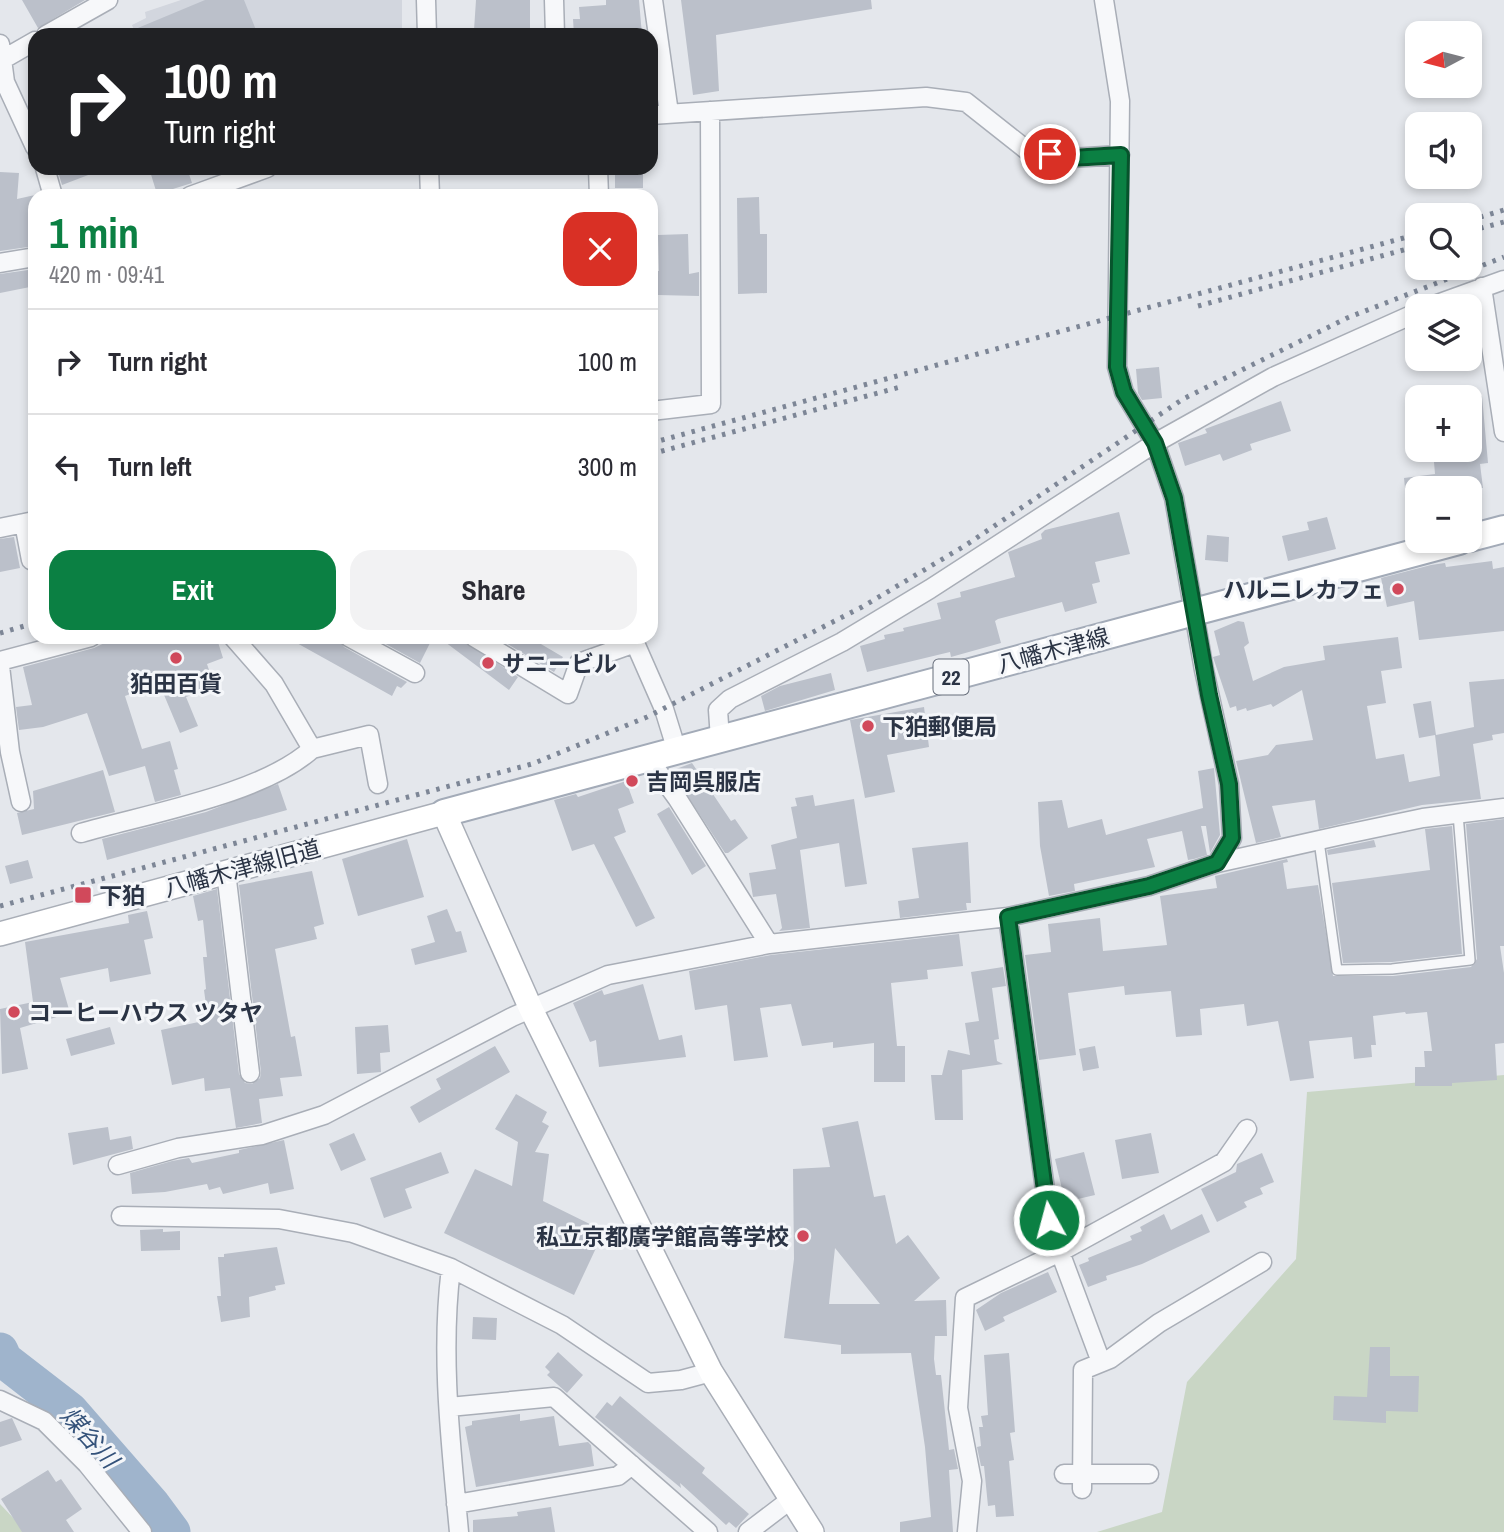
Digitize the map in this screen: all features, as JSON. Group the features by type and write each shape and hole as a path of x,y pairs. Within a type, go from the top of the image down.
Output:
{"main road":[{"path":"1482,534 1504,528"},
{"name":"八幡木津線","path":"444,813 1414,553"}],"street":[{"path":"426,0 427,28"},
{"path":"554,0 555,28"},
{"path":"653,0 655,28"},
{"path":"1104,0 1121,101 1117,367 1124,392 1155,443 1174,498 1229,784 1232,838 1217,863"},
{"path":"58,28 104,1"},
{"path":"28,43 1,52 5,82 28,132"},
{"path":"658,81 660,114 926,97 966,102 1028,151 1071,158 1121,155"},
{"path":"658,410 711,404 710,111"},
{"path":"209,189 248,175"},
{"path":"0,263 28,258"},
{"path":"1464,294 1504,280"},
{"path":"1482,287 1504,432"},
{"path":"720,739 718,710 730,699 875,622 1155,443 1273,377 1405,318"},
{"path":"0,528 28,522"},
{"path":"21,802 10,752 0,663 66,644"},
{"path":"239,644 274,684 312,749"},
{"path":"362,644 415,673"},
{"path":"486,644 568,694 579,663 624,644"},
{"path":"636,644 677,751"},
{"path":"81,833 236,789 299,761 312,749 369,735 378,784"},
{"path":"648,758 677,797 769,944"},
{"path":"118,1165 178,1148 262,1135 324,1115 531,1009 608,975 769,944 1008,917 1149,886 1217,863 1423,818 1504,808"},
{"path":"444,813 531,1009 711,1372 812,1532"},
{"name":"八幡木津線旧道","path":"0,934 444,813"},
{"path":"226,872 250,1073"},
{"path":"1008,917 1052,1241 1060,1252 1101,1362"},
{"path":"967,1532 972,1481 958,1408 965,1298 1060,1252 1224,1162 1247,1129"},
{"path":"121,1216 279,1219 353,1233 451,1268 562,1325 648,1383 681,1380 711,1372"},
{"path":"1149,1474 1076,1479 1083,1370 1101,1362 1262,1262"},
{"path":"451,1268 448,1295 449,1408 459,1532"},
{"path":"449,1408 554,1397 708,1532"},
{"path":"0,1400 44,1421 86,1464 142,1532"},
{"path":"456,1504 618,1476 632,1465"},
{"path":"748,1532 790,1500"}],"lane":[{"path":"1319,841 1337,970 1392,969 1470,960 1458,814"}],"shaded area":[{"path":"181,0 402,0 402,28 133,28 132,25 146,18 145,12"}],"green space":[{"path":"1504,1075 1504,1532 1097,1532 1162,1512 1187,1382 1296,1259 1307,1092"},
{"path":"0,1504 19,1524 53,1532 0,1532"}],"building":[{"path":"22,0 85,0 38,28"},
{"path":"205,0 244,0 255,28 138,28"},
{"path":"476,0 530,0 530,28 474,28"},
{"path":"606,0 639,0 641,28 574,28 573,19 580,19 579,7 606,5"},
{"path":"681,0 871,0 872,9 716,35 719,91 693,95"},
{"path":"0,172 19,173 17,199 28,197 28,247 0,251"},
{"path":"59,175 88,175 62,185"},
{"path":"151,175 189,175 192,183 173,189 155,189"},
{"path":"615,175 643,175 643,188 615,188"},
{"path":"759,197 760,234 767,234 767,293 738,294 737,198"},
{"path":"688,234 689,274 699,272 699,296 658,295 658,235"},
{"path":"28,270 28,287 0,293 0,274"},
{"path":"1159,367 1162,398 1142,400 1138,393 1136,369"},
{"path":"1482,396 1488,463 1480,464 1482,476 1420,476 1435,474 1434,462 1482,462"},
{"path":"1281,401 1291,431 1250,444 1252,450 1223,461 1220,454 1185,466 1178,443 1207,433 1205,429"},
{"path":"1119,512 1130,554 1095,562 1100,582 1092,584 1097,603 1065,612 1062,602 998,619 995,621 1001,643 951,657 950,652 867,672 860,646 885,639 884,635 904,631 903,628 941,619 937,603 961,597 960,592 1015,577 1008,552 1042,539 1041,534 1045,530"},
{"path":"1327,517 1336,549 1288,561 1282,536 1309,530 1307,522"},
{"path":"1207,535 1229,537 1228,562 1205,560"},
{"path":"14,537 20,568 0,572 0,539"},
{"path":"1492,561 1493,569 1504,567 1504,631 1419,640 1414,601 1387,607 1381,578 1431,565 1445,563 1446,567"},
{"path":"1238,621 1244,622 1249,643 1244,647 1253,681 1284,667 1325,660 1323,646 1398,637 1402,668 1381,671 1386,703 1367,706 1376,759 1404,754 1409,782 1440,776 1435,735 1419,738 1413,704 1431,701 1436,735 1474,727 1469,682 1504,679 1504,733 1492,735 1493,740 1473,744 1481,799 1422,805 1319,829 1315,800 1272,806 1281,837 1256,843 1236,761 1268,755 1276,745 1313,740 1302,690 1273,707 1271,704 1247,711 1246,708 1237,711 1236,706 1230,708 1213,657 1220,655 1214,631"},
{"path":"102,644 219,644 223,658 207,664 210,673 205,675 210,688 186,697 198,726 180,733 159,683 125,696 142,749 170,741 178,769 174,770 181,795 155,802 145,766 109,776 87,713 43,727 19,730 16,707 32,705 23,667"},
{"path":"299,644 342,644 407,682 401,688 397,686 392,696"},
{"path":"386,644 430,644 420,663"},
{"name":"サニービル","path":"448,644 468,644 518,677 509,690"},
{"path":"508,644 541,644 563,657 554,672"},
{"path":"831,673 835,690 765,711 761,696 780,686"},
{"path":"924,707 929,747 887,755 895,792 865,798 850,720"},
{"path":"692,763 731,821 735,819 748,838 728,853 725,853 671,771"},
{"path":"1214,768 1220,835 1210,853 1206,826 1201,826 1207,855 1194,859 1188,860 1182,831 1147,839 1155,867 1074,884 1075,891 1049,896 1040,846 1038,802 1062,800 1068,828 1102,819 1106,835 1203,808 1198,771"},
{"path":"103,770 115,812 22,835 17,813 34,809 33,791"},
{"path":"626,781 634,803 618,809 626,832 614,837 655,918 636,927 594,844 572,851 554,800 576,794 578,797"},
{"path":"278,784 287,810 107,860 102,839 206,812"},
{"path":"813,795 815,806 854,799 867,884 845,887 839,843 800,850 810,928 779,931 782,928 776,894 753,897 749,873 776,869 771,845 797,838 791,807 797,806 795,798"},
{"path":"669,807 706,866 692,875 657,814"},
{"path":"1504,819 1504,946 1500,946 1504,973 1504,1043 1495,1044 1497,1080 1452,1083 1452,1086 1415,1086 1415,1067 1425,1067 1424,1051 1432,1051 1427,1012 1405,1012 1373,1016 1376,1045 1371,1045 1372,1057 1354,1059 1352,1037 1309,1041 1314,1078 1290,1081 1278,1021 1247,1026 1244,1004 1200,1009 1202,1035 1176,1037 1171,991 1125,995 1124,986 1068,993 1076,1055 1039,1060 1025,955 1051,952 1048,924 1100,918 1103,951 1167,945 1160,896 1217,888 1215,876 1287,859 1288,862 1283,863 1287,889 1318,885 1333,976 1393,976 1471,967 1477,959 1466,824"},
{"path":"1452,826 1462,954 1392,962 1343,963 1332,883 1430,870 1425,829"},
{"path":"407,839 424,897 358,916 342,859"},
{"path":"1374,840 1376,847 1328,855 1327,850"},
{"path":"968,842 971,903 966,903 967,910 900,918 898,901 919,898 912,848"},
{"path":"28,860 33,878 10,884 5,866"},
{"path":"312,871 324,924 314,927 317,939 275,949 291,1037 295,1036 302,1076 280,1078 283,1096 259,1099 262,1123 236,1128 230,1088 205,1091 204,1078 172,1085 161,1030 208,1020 204,990 203,957 207,957 203,920 198,921 193,896 217,889 239,1074 245,1083 252,1084 260,1078 261,1072 239,885"},
{"path":"447,909 456,932 461,931 467,952 415,965 411,949 435,942 427,916"},
{"path":"147,911 153,938 144,940 151,974 110,982 108,968 60,978 70,1013 20,1028 28,1069 2,1074 0,1009 33,1002 25,942 129,923 128,915"},
{"path":"959,934 963,966 927,970 928,979 891,983 897,1046 905,1046 905,1082 874,1082 874,1043 833,1048 833,1042 802,1046 791,1004 760,1008 768,1057 734,1061 727,1005 695,1010 689,971 771,955"},
{"path":"1003,967 1006,986 992,988 999,1039 994,1040 997,1061 1003,1064 962,1070 963,1120 935,1120 931,1075 942,1075 948,1050 970,1055 965,1023 979,1021 971,972"},
{"path":"643,984 659,1040 682,1035 686,1057 599,1067 596,1040 590,1042 573,1003 602,990 604,995"},
{"path":"388,1025 390,1052 380,1053 381,1072 357,1074 355,1027"},
{"path":"110,1027 115,1044 71,1056 66,1039"},
{"path":"495,1046 510,1072 419,1123 410,1107 441,1089 436,1079"},
{"path":"1095,1046 1099,1068 1083,1071 1079,1049"},
{"path":"516,1094 547,1112 542,1122 549,1126 535,1152 549,1154 543,1201 604,1231 574,1295 444,1233 475,1169 512,1186 518,1142 495,1129"},
{"path":"858,1121 874,1197 885,1195 896,1244 908,1235 940,1278 914,1301 946,1300 947,1336 935,1336 934,1359 936,1375 941,1375 949,1450 954,1449 958,1469 949,1470 953,1532 900,1532 900,1522 931,1517 925,1447 911,1353 841,1354 841,1345 784,1338 794,1259 793,1169 830,1167 822,1128","holes":["835,1248 880,1304 829,1304"]},
{"path":"108,1127 110,1140 131,1136 133,1149 73,1165 68,1133"},
{"path":"354,1133 366,1160 341,1171 329,1144"},
{"path":"1151,1133 1159,1173 1122,1179 1115,1140"},
{"path":"284,1140 294,1189 270,1194 268,1183 223,1194 220,1187 209,1190 207,1184 165,1192 132,1194 130,1173 172,1161 189,1158 192,1163 239,1153 239,1150"},
{"path":"441,1152 449,1173 405,1189 412,1208 384,1218 370,1178"},
{"path":"1084,1152 1095,1195 1065,1202 1055,1159"},
{"path":"1262,1153 1274,1182 1260,1188 1263,1194 1244,1202 1247,1207 1217,1222 1201,1189 1236,1172 1237,1164"},
{"path":"1164,1214 1171,1230 1202,1214 1210,1232 1142,1264 1106,1276 1107,1280 1088,1287 1079,1265 1089,1261 1088,1258 1132,1240 1130,1236 1142,1231 1140,1227"},
{"path":"163,1229 163,1232 180,1231 180,1250 141,1251 140,1230"},
{"path":"277,1247 285,1284 275,1286 276,1290 249,1297 250,1317 221,1322 217,1296 221,1296 218,1257"},
{"path":"1048,1272 1057,1292 1003,1317 1005,1321 985,1331 976,1310 1001,1293"},
{"path":"473,1317 497,1318 496,1340 472,1339"},
{"path":"1370,1347 1390,1347 1390,1376 1419,1376 1418,1412 1386,1411 1386,1423 1333,1420 1334,1396 1367,1397"},
{"path":"558,1352 583,1375 567,1393 547,1375 550,1372 545,1367"},
{"path":"1009,1353 1015,1432 1010,1433 1014,1460 1009,1461 1014,1516 996,1517 995,1505 988,1506 984,1466 981,1466 977,1447 981,1446 981,1416 988,1415 984,1355"},
{"path":"620,1396 705,1468 702,1473 749,1514 736,1528 729,1522 726,1525 680,1483 681,1488 595,1417 607,1402 612,1406"},
{"path":"520,1414 520,1421 554,1416 559,1446 588,1442 591,1445 594,1466 476,1487 465,1427 472,1425 472,1421"},
{"path":"12,1418 22,1440 0,1447 0,1422"},
{"path":"48,1470 56,1482 61,1479 82,1509 66,1520 74,1532 22,1532 1,1499"},
{"path":"551,1507 555,1532 473,1532 473,1520 518,1516 517,1512"}],"waterway":[{"name":"煤谷川","path":"0,1351 4,1360 70,1411 152,1505 172,1532"}],"railway":[{"path":"1482,216 1504,210"},
{"path":"1482,228 1504,222"},
{"path":"658,441 1405,238"},
{"path":"1198,306 1405,250"},
{"path":"0,906 532,764 647,717 862,607 966,545 1183,399 1347,318 1504,257"},
{"path":"658,452 904,386"},
{"path":"0,633 28,625"}],"place":[{"name":"ハルニレカフェ","path":"1398,589"},
{"name":"狛田百貨","path":"176,658"},
{"name":"サニービル","path":"488,663"},
{"name":"下狛郵便局","path":"868,726"},
{"name":"吉岡呉服店","path":"632,781"},
{"name":"下狛","path":"83,895"},
{"name":"コーヒーハウス ツタヤ","path":"14,1012"},
{"name":"私立京都廣学館高等学校","path":"803,1236"}],"route":[{"path":"1049,1220 1034,1093 1008,917 1149,886 1217,863 1232,838 1229,784 1209,695 1174,498 1155,443 1124,392 1117,367 1121,155 1071,158 1050,154"}]}
